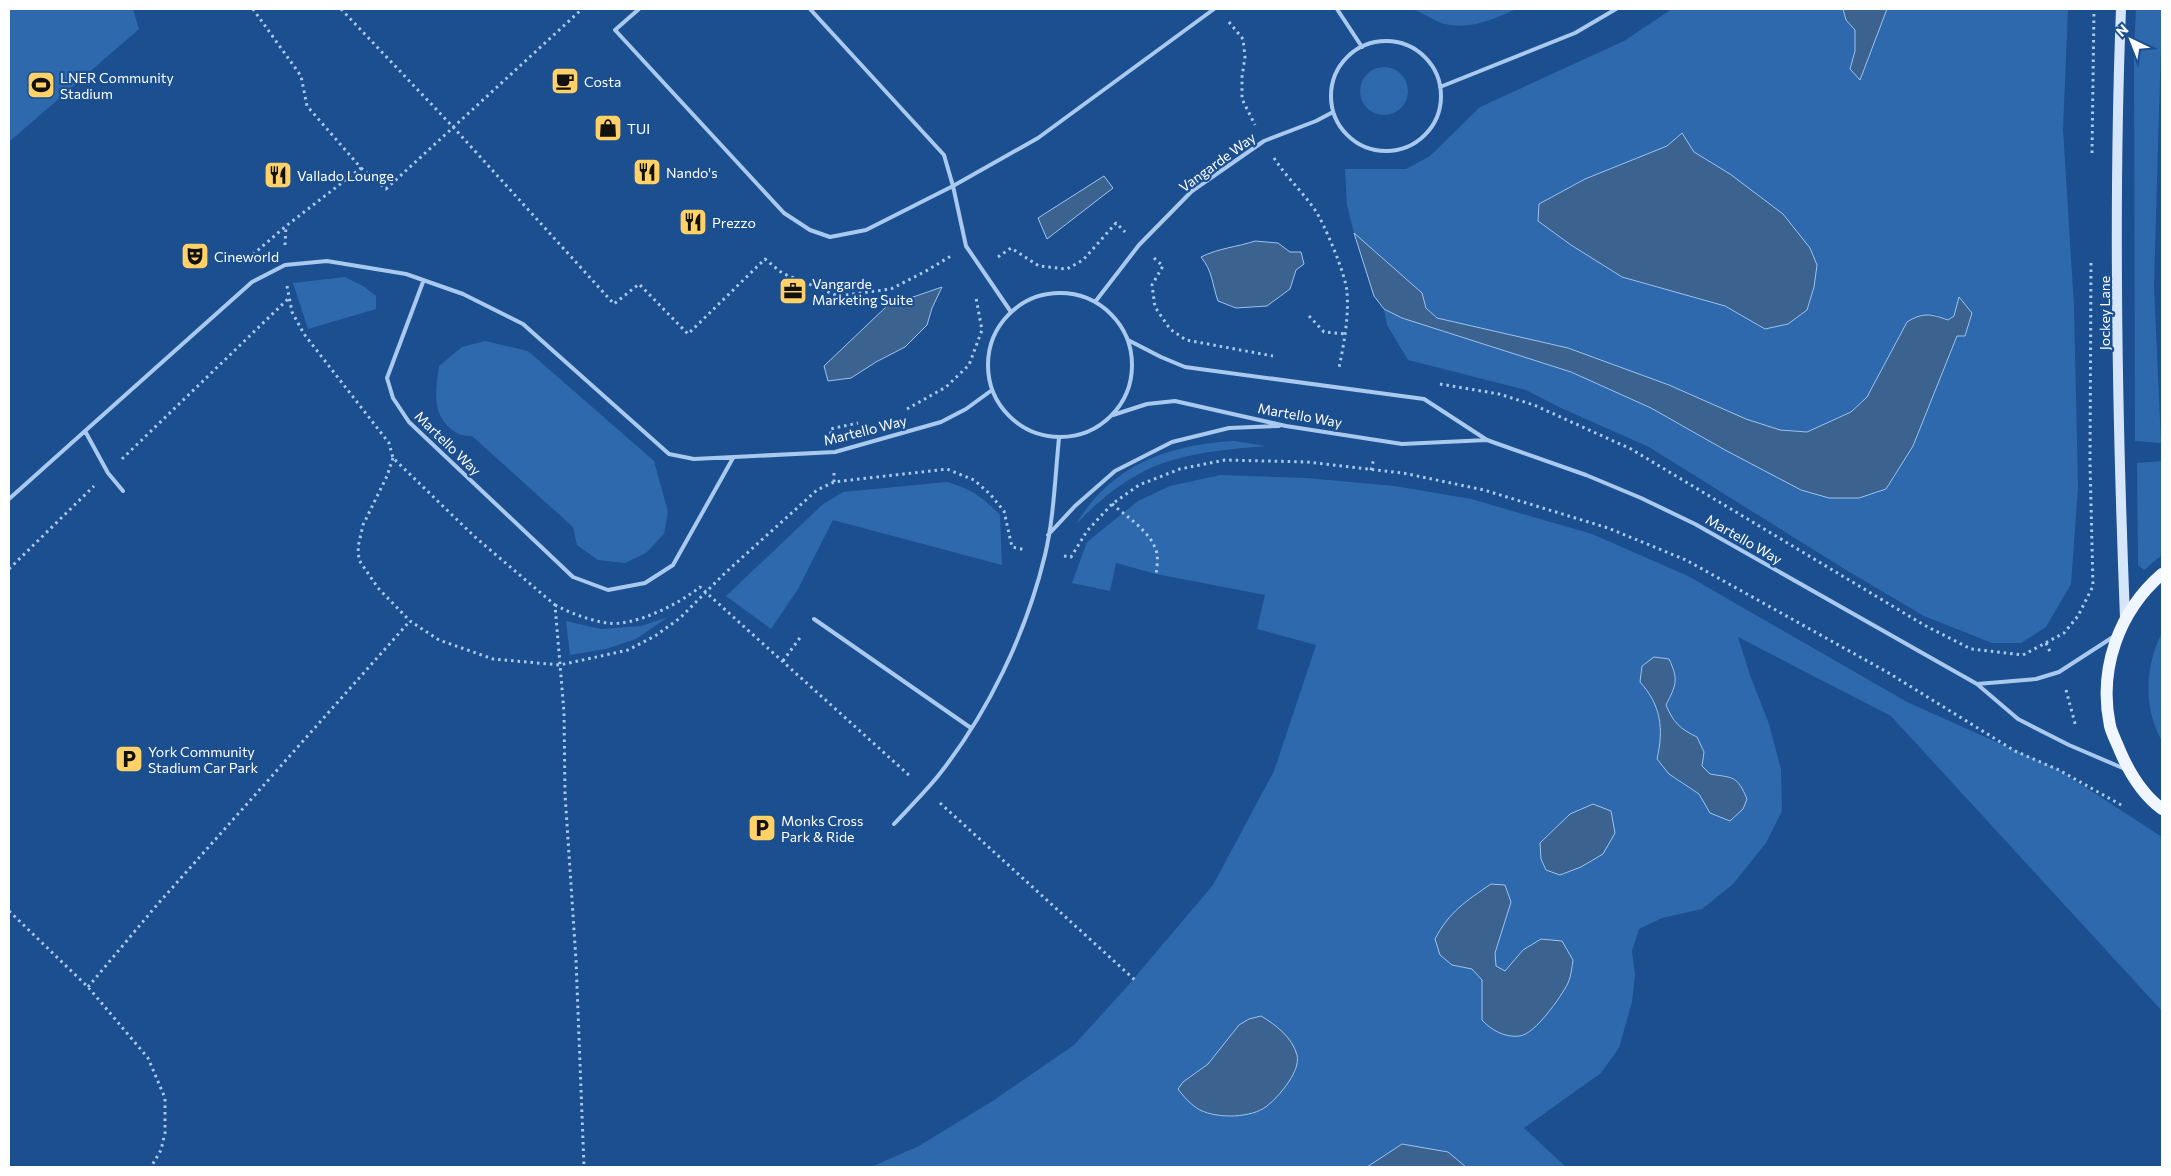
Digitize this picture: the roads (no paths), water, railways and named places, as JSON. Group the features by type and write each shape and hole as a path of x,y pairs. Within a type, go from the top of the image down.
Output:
{"main road":[{"path":"2162,574 2147,587 2125,618 2117,634 2107,680 2110,726 2128,770 2154,803 2162,809"}],"street":[{"name":"Jockey Lane","path":"2121,9 2118,93 2118,368 2119,480 2125,618"}],"lane":[{"path":"639,9 615,30 784,213 810,230 830,237 866,230 892,218 1038,138 1214,9"},
{"path":"810,9 944,155 966,246 1011,312"},
{"path":"1338,9 1362,47"},
{"path":"1440,87 1574,33 1616,9"},
{"path":"1378,42 1395,42 1411,48 1425,58 1434,71 1440,87 1440,104 1436,120 1426,133 1413,144 1398,150 1382,151 1366,148 1351,139 1340,127 1333,112 1331,97 1333,81 1339,67 1349,55 1362,47 1378,42"},
{"name":"Vangarde Way","path":"1095,302 1138,245 1192,191 1264,142 1333,112"},
{"path":"9,499 252,282 285,265 327,261 406,274 423,282"},
{"name":"Martello Way","path":"734,458 673,565 645,583 608,590 573,577 409,422 393,398 387,378 423,282 463,294 523,324 669,454 694,459 834,452 941,422 966,409 992,390"},
{"path":"1051,293 1074,294 1095,302 1115,318 1128,340 1132,360 1131,380 1124,399 1113,415 1097,427 1079,435 1059,438 1037,434 1018,424 1002,409 992,390 987,369 989,348 998,328 1011,312 1030,299 1051,293"},
{"name":"Martello Way","path":"1128,340 1161,357 1185,366 1424,399 1487,440 1586,474 1695,524 1978,684 2018,719 2069,745 2128,770"},
{"name":"Martello Way","path":"1113,415 1147,404 1175,401 1286,426 1402,444 1487,440"},
{"path":"1048,535 1075,506 1115,471 1172,442 1229,428 1286,426"},
{"path":"85,431 108,473 123,491"},
{"path":"894,824 926,790 971,728 1000,678 1025,619 1039,576 1048,535 1059,438"},
{"path":"814,619 971,728"},
{"path":"1978,684 2036,679 2059,672 2117,634"}],"place":[{"name":"Costa","path":"565,81"},
{"name":"LNER Community Stadium","path":"41,85"},
{"name":"TUI","path":"608,128"},
{"name":"Nando's","path":"647,172"},
{"name":"Vallado Lounge","path":"278,175"},
{"name":"Prezzo","path":"693,222"},
{"name":"Cineworld","path":"195,256"},
{"name":"Vangarde Marketing Suite","path":"793,291"},
{"name":"York Community Stadium Car Park","path":"129,759"},
{"name":"Monks Cross Park & Ride","path":"762,828"}]}
